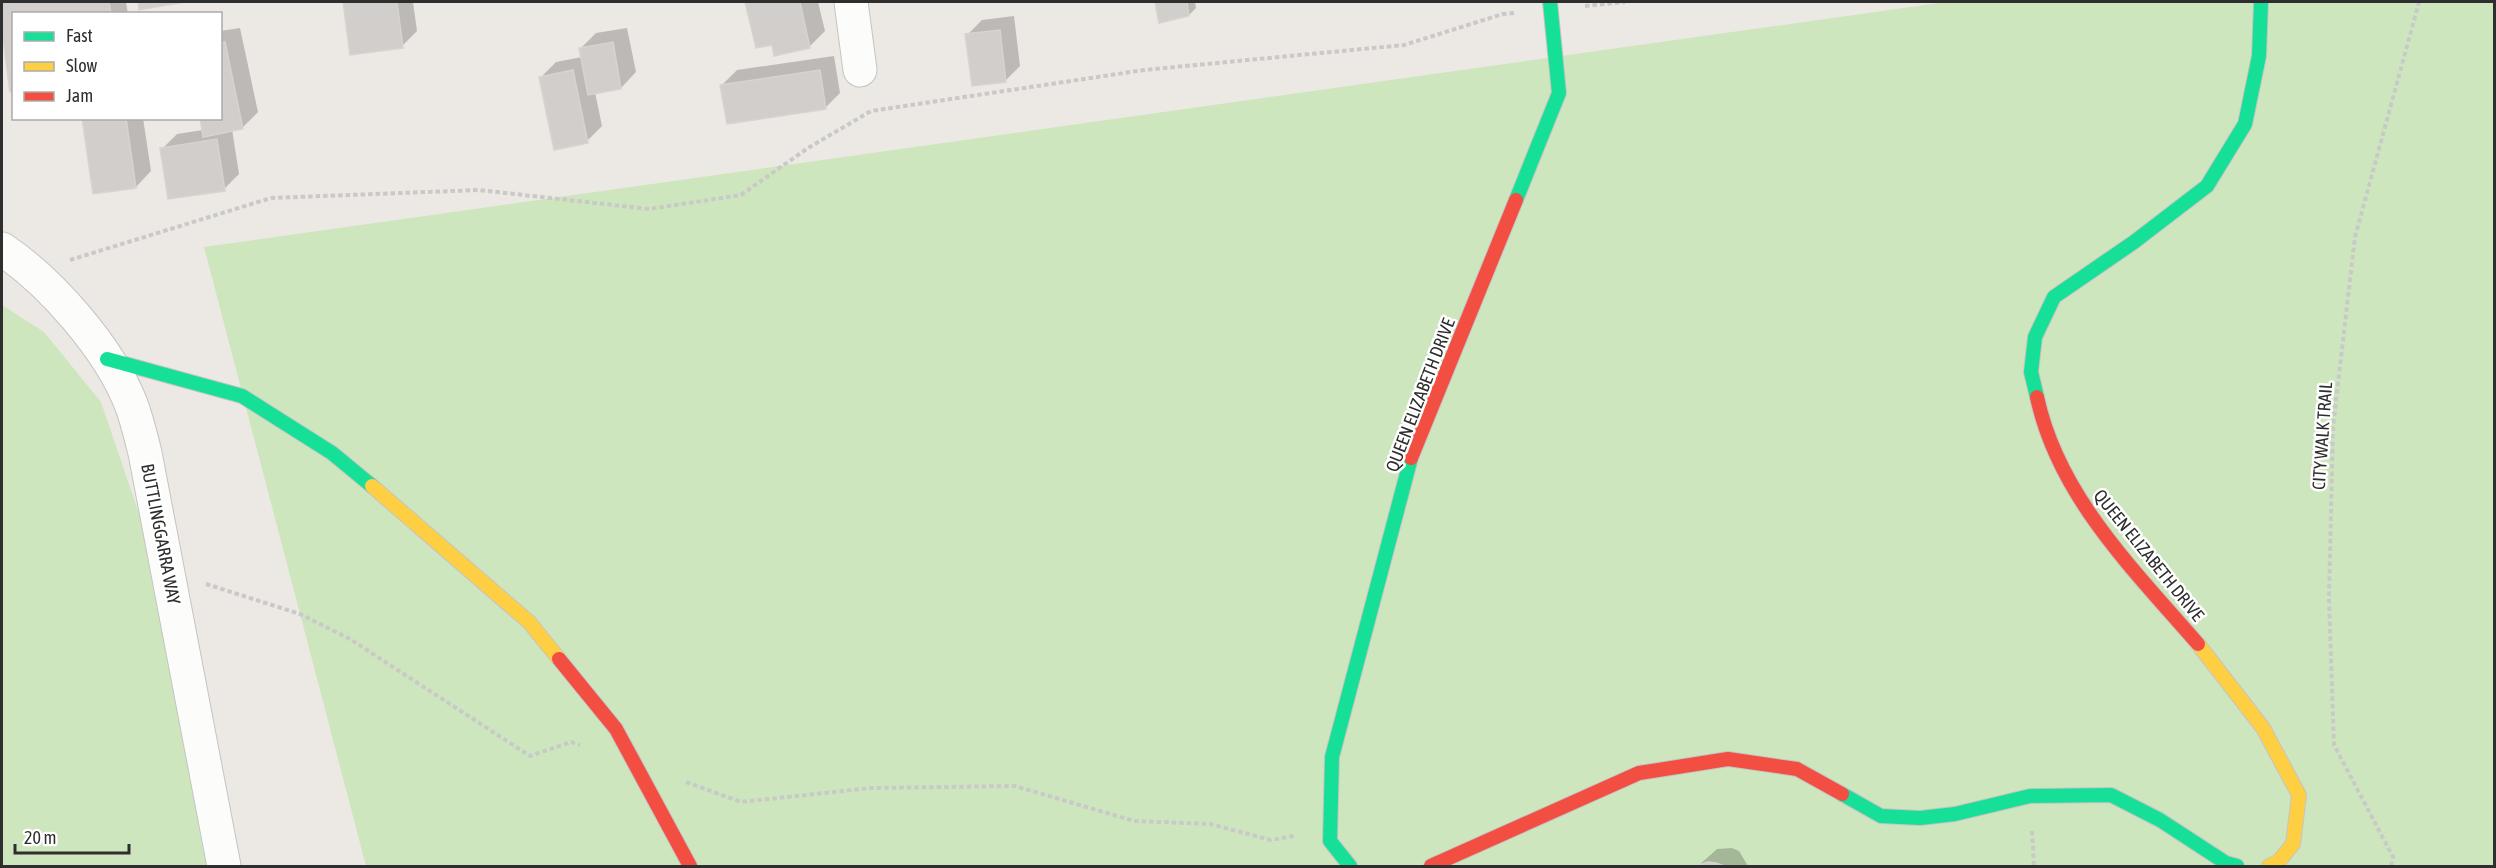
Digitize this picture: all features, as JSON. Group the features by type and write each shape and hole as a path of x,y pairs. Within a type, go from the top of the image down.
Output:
{"street":[{"path":"851,2 860,70"},
{"name":"QUEEN ELIZABETH DRIVE","path":"2261,2 2259,56 2245,124 2207,186 2134,242 2054,297 2035,337 2031,372 2040,413 2055,455 2085,507 2119,553 2204,651 2263,728 2299,795 2294,844 2278,862 2269,867"},
{"name":"QUEEN ELIZABETH DRIVE","path":"1350,867 1330,841 1332,758 1413,452 1559,93 1550,5"},
{"name":"BUTTLINGGARRA WAY","path":"2,249 65,306 107,358 131,404 146,453 224,867"},
{"path":"107,358 242,396 332,453 530,622 616,729 690,867"},
{"path":"1431,867 1639,773 1728,759 1797,769 1881,816 1920,818 1955,814 2030,796 2111,795 2160,820 2226,863 2237,867"}],"path":[{"path":"30,272 270,198 479,190 649,209 741,195 808,148 871,111 1144,70 1404,45 1503,14 1550,5 1625,2"},
{"name":"CITY WALK TRAIL","path":"2391,867 2392,857 2334,745 2329,598 2333,427 2355,237 2419,2"},
{"path":"168,573 310,619 351,639 398,672 530,756 571,742 582,745"},
{"path":"634,762 741,802 872,788 1016,786 1134,821 1210,824 1271,840 1330,829"}],"green space":[{"path":"1946,2 2494,2 2494,866 366,866 204,247"},
{"path":"2,305 44,332 101,402 148,540 208,866 2,866"}],"building":[{"path":"2,2 109,2 111,12 12,12 12,92 10,92 2,32"},
{"path":"138,2 185,2 139,10"},
{"path":"343,2 397,2 403,48 350,55"},
{"path":"745,2 800,2 810,48 774,56 772,45 756,48"},
{"path":"1155,2 1187,2 1189,16 1159,23"},
{"path":"1000,30 1006,82 972,86 965,34"},
{"path":"225,42 243,129 203,137 200,120 222,120 222,43"},
{"path":"613,42 621,89 588,95 579,48"},
{"path":"573,70 588,143 554,150 539,77"},
{"path":"820,70 826,109 727,124 720,85"},
{"path":"82,120 126,120 136,188 93,194"},
{"path":"217,139 225,191 168,199 160,148"},
{"path":"1708,862 1716,863 1724,866 1696,866"}],"traffic: fast":[{"path":"1516,200 1559,93 1550,2"},
{"path":"2037,397 2031,372 2035,337 2054,297 2134,242 2207,186 2245,124 2259,56 2261,2"},
{"path":"107,359 242,396 332,453 372,486"},
{"path":"1350,866 1330,841 1332,757 1411,458"},
{"path":"1842,794 1881,816 1920,818 1955,814 2030,796 2111,795 2160,820 2226,863 2237,866"}],"traffic: slow":[{"path":"372,486 529,622 559,659"},
{"path":"2198,644 2263,728 2299,795 2293,844 2278,862 2269,866"}],"traffic: jam":[{"path":"1411,458 1516,200"},
{"path":"2037,397 2047,433 2080,499 2124,559 2198,644"},
{"path":"559,659 616,729 690,866"},
{"path":"1431,866 1639,773 1728,759 1797,769 1842,794"}]}
